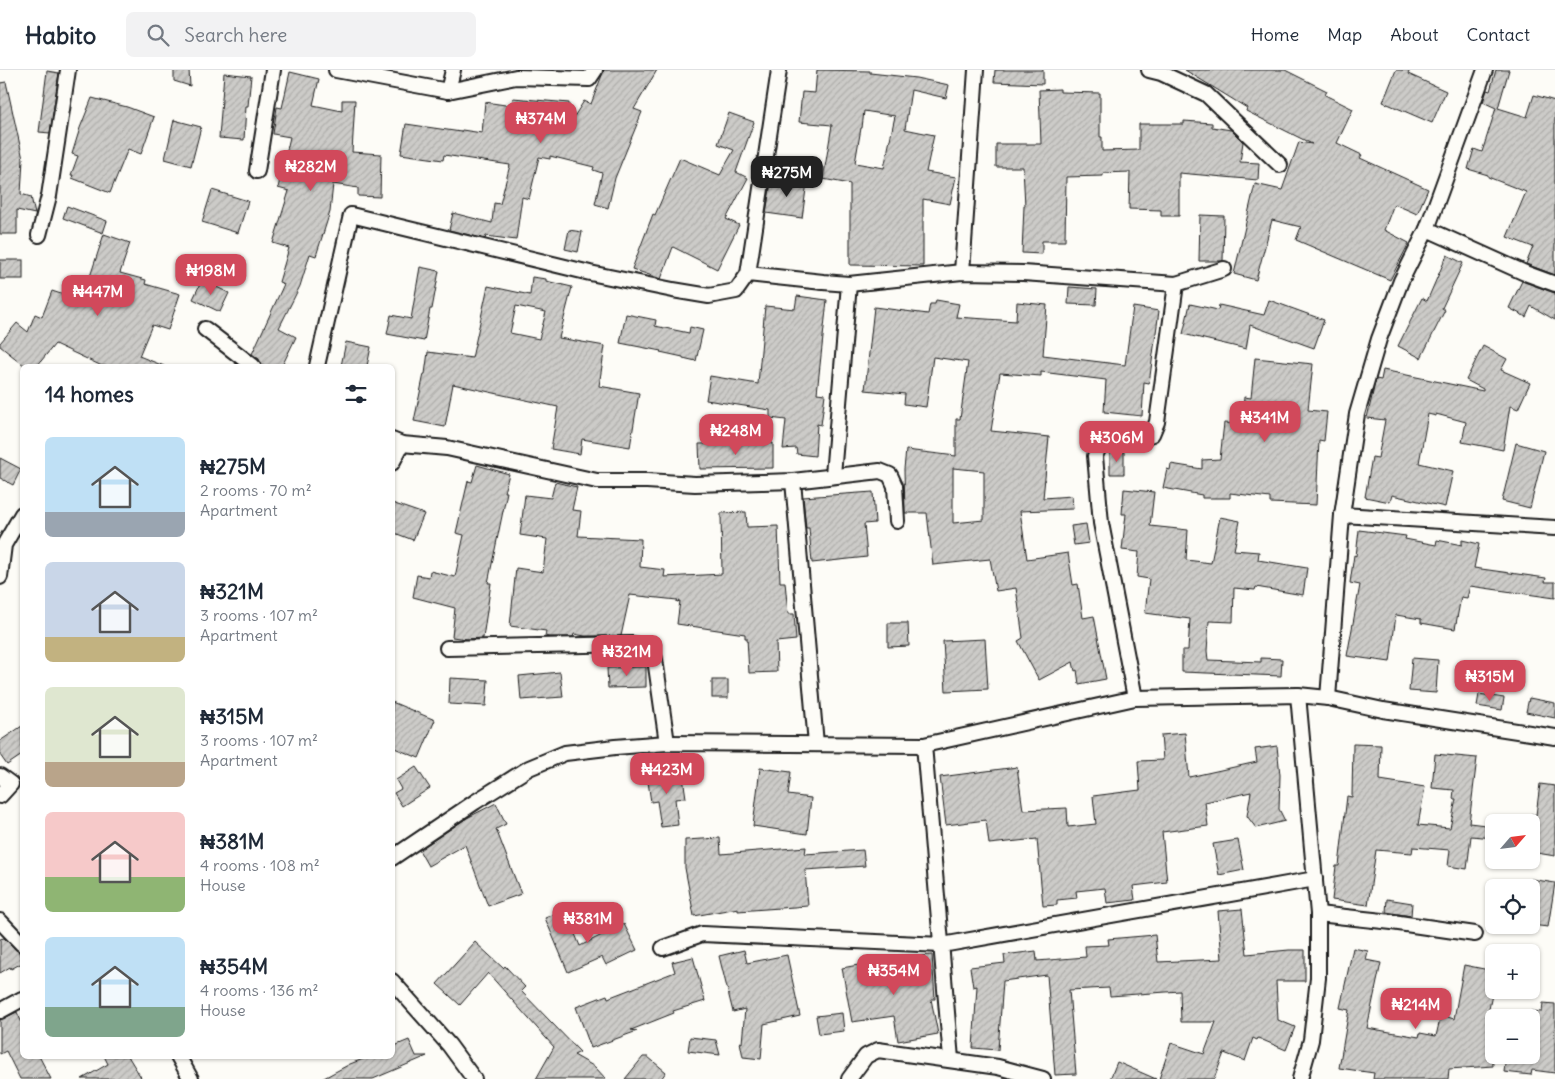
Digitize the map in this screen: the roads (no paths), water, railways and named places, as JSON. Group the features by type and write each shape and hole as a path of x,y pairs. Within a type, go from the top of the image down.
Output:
{"street":[{"path":"39,235 49,196 68,70"},
{"path":"257,171 273,70"},
{"path":"336,70 448,91 516,77 590,79 595,70"},
{"path":"448,91 453,70"},
{"path":"317,364 351,215 590,273 709,296 736,291 748,274 779,70"},
{"path":"962,272 976,70"},
{"path":"1149,70 1161,73 1206,94 1280,165"},
{"path":"1328,698 1342,515 1357,414 1379,339 1401,281 1427,230 1485,70"},
{"path":"1427,230 1525,273 1555,284"},
{"path":"748,274 849,284 962,272 1023,273 1176,284 1224,269"},
{"path":"833,475 849,284"},
{"path":"1135,698 1101,523 1095,456 1100,444 1109,439 1137,439 1152,434 1157,422 1176,284"},
{"path":"205,329 250,364"},
{"path":"397,442 447,448 597,481 694,484 793,480 880,471 890,475 894,486 897,521"},
{"path":"793,480 816,744"},
{"path":"1342,515 1555,528"},
{"path":"0,577 4,545 20,517"},
{"path":"447,648 634,644 648,647 655,659 667,743"},
{"path":"1298,695 1318,914 1318,978 1311,1040 1300,1079"},
{"path":"395,856 529,768 565,753 615,746 667,743 924,745 1135,698 1298,695 1328,698 1383,710 1555,737"},
{"path":"924,745 952,1059"},
{"path":"0,776 11,784 0,796"},
{"path":"663,948 702,934 942,945 1315,878"},
{"path":"1318,914 1474,934"},
{"path":"0,921 20,942"},
{"path":"395,984 449,1045 474,1079"},
{"path":"0,1011 20,999"},
{"path":"850,1079 866,1056 878,1050 998,1066 1043,1079"},
{"path":"180,1059 190,1079"}]}
